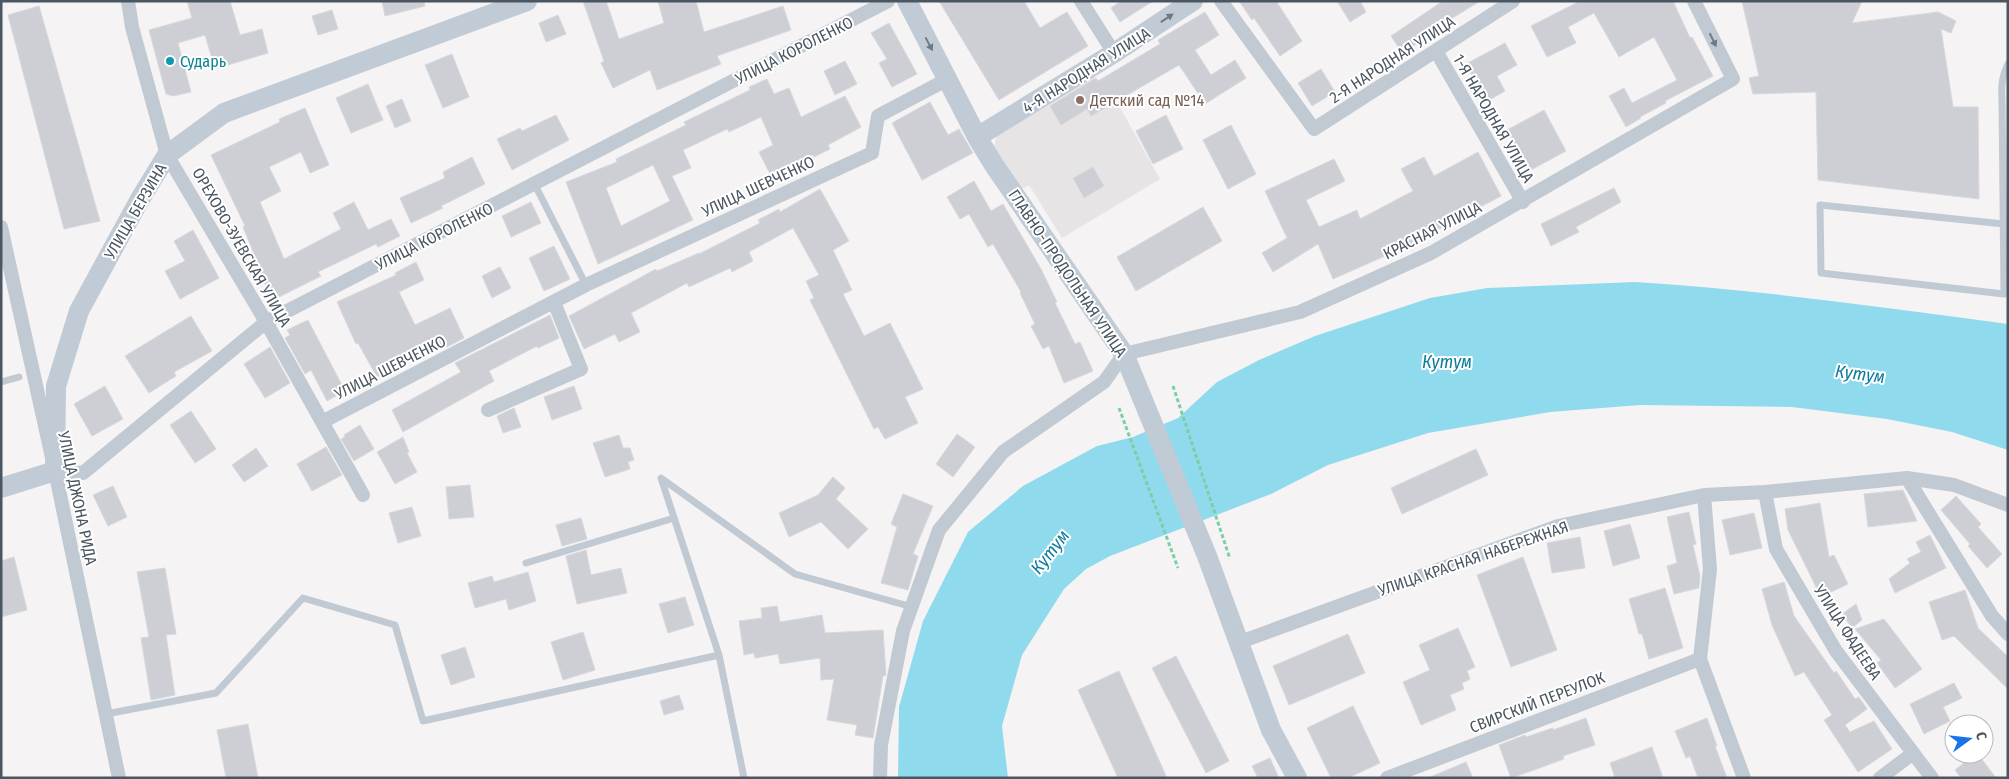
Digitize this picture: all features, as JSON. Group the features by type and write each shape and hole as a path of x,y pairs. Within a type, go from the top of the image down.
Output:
{"street":[{"name":"ОРЕХОВО-ЗУЕВСКАЯ УЛИЦА","path":"128,1 132,27 168,155 266,322 363,495"},
{"name":"УЛИЦА БЕРЗИНА","path":"55,471 56,386 79,312 140,199 168,155 224,113 527,1"},
{"name":"УЛИЦА КОРОЛЕНКО","path":"1,488 55,471 83,473 266,322 888,1"},
{"name":"ГЛАВНО-ПРОДОЛЬНАЯ УЛИЦА","path":"907,1 977,137 994,165 1124,354 1207,556 1240,642"},
{"path":"1081,1 1114,54"},
{"name":"4-Я НАРОДНАЯ УЛИЦА","path":"977,137 1114,54 1193,1"},
{"name":"2-Я НАРОДНАЯ УЛИЦА","path":"1221,1 1314,129 1513,1"},
{"name":"КРАСНАЯ УЛИЦА","path":"1124,354 1300,312 1431,253 1523,202 1733,79 1694,1"},
{"name":"1-Я НАРОДНАЯ УЛИЦА","path":"1436,51 1523,202"},
{"name":"УЛИЦА ШЕВЧЕНКО","path":"322,422 586,285 872,153 878,116 948,79"},
{"name":"УЛИЦА ДЖОНА РИДА","path":"1,227 55,471 119,778"},
{"path":"488,410 581,369 554,302"},
{"path":"880,778 881,745 903,631 939,530 1003,452 1104,382 1124,354"},
{"path":"1907,478 1992,616 2008,634"},
{"name":"УЛИЦА КРАСНАЯ НАБЕРЕЖНАЯ","path":"1240,642 1558,526 1704,495 1765,492 1907,478 1954,485 2008,505"},
{"name":"УЛИЦА ФАДЕЕВА","path":"1765,492 1776,550 1836,651 1932,778"},
{"path":"1704,495 1710,569 1700,660 1744,778"},
{"path":"1240,642 1271,730 1297,778"},
{"name":"СВИРСКИЙ ПЕРЕУЛОК","path":"1387,778 1700,660"},
{"path":"1880,778 1912,754"}],"lane":[{"path":"2004,224 1820,205 1821,273 2004,294 2004,224 2002,78 2008,64"},
{"path":"535,184 586,285"},
{"path":"1,382 19,377"},
{"path":"744,778 718,655 661,478 795,574 912,608"},
{"path":"526,563 674,518"},
{"path":"106,714 216,693 302,598 395,625 423,721 718,655"}],"path":[{"path":"1173,386 1218,521"},
{"path":"1119,408 1178,568"}],"shaded area":[{"path":"1094,75 1098,82 1104,79 1160,179 1062,238 1029,185 1018,191 993,151 997,134 1049,105"}],"water":[{"name":"Кутум","path":"1635,282 1775,294 2008,324 2008,450 1952,432 1887,419 1792,407 1640,405 1550,412 1428,433 1328,465 1271,494 1110,556 1086,569 1064,589 1022,655 1002,726 1008,778 898,778 899,707 923,621 968,532 1023,486 1097,446 1133,437 1178,418 1217,382 1259,360 1315,336 1430,298 1487,288"}],"building":[{"path":"187,1 230,1 240,35 262,29 268,53 215,69 205,35 178,43 191,92 173,96 166,94 149,30 192,18"},
{"path":"382,1 424,1 425,6 385,16"},
{"path":"583,1 606,1 619,39 664,23 658,1 696,1 704,32 783,6 791,30 717,56 721,64 657,90 650,70 613,88 601,63 604,61"},
{"path":"939,1 1024,1 1040,28 1067,12 1088,46 999,100"},
{"path":"1121,1 1153,1 1120,22 1111,8"},
{"path":"1239,1 1276,1 1302,41 1280,56 1254,18 1252,20"},
{"path":"1337,1 1360,1 1366,12 1350,22"},
{"path":"1443,1 1480,1 1427,34 1428,37 1402,53 1391,36"},
{"path":"1580,1 1673,1 1690,38 1692,37 1713,76 1665,101 1666,103 1626,127 1609,96 1624,88 1632,103 1677,80 1654,37 1619,57 1594,13 1568,27 1576,43 1547,57 1531,26"},
{"path":"1742,1 1862,1 1852,23 1938,12 1956,21 1951,33 1941,29 1953,107 1978,107 1979,199 1818,180 1816,92 1753,94 1749,78 1759,76"},
{"path":"39,6 100,221 64,229 8,15"},
{"path":"332,10 338,29 318,35 312,16"},
{"path":"1205,12 1219,35 1195,50 1211,75 1235,60 1246,78 1205,104 1179,65 1091,116 1087,109 1061,125 1050,106 1096,78 1098,81 1160,44 1158,40"},
{"path":"558,15 566,34 546,42 539,23"},
{"path":"889,23 917,74 892,87 879,63 887,59 871,33"},
{"path":"1505,43 1517,65 1497,76 1505,91 1486,102 1466,64"},
{"path":"452,54 469,97 443,108 425,65"},
{"path":"845,61 857,84 835,95 824,71"},
{"path":"1321,69 1335,92 1312,106 1298,83"},
{"path":"767,79 774,94 789,88 801,117 845,96 861,127 828,145 830,149 814,157 813,155 771,176 759,152 773,145 761,117 729,132 727,129 683,150 691,168 672,176 693,220 598,264 566,182 617,162 616,159 686,125 684,122 750,90 749,87","holes":["653,165 670,201 621,226 606,188"]},
{"path":"368,84 383,120 351,133 336,98"},
{"path":"402,99 411,121 395,128 386,106"},
{"path":"930,102 948,135 959,129 973,153 922,180 892,123"},
{"path":"305,108 329,165 310,173 301,152 269,167 281,191 260,202 284,259 341,229 333,213 354,202 368,230 391,219 400,236 378,247 376,244 318,272 321,276 273,300 259,272 261,271 243,227 245,226 211,155 280,122 279,119"},
{"path":"1544,110 1566,151 1529,171 1507,130"},
{"path":"556,115 569,140 512,170 497,139 520,128 522,131"},
{"path":"1166,115 1183,149 1153,164 1136,131"},
{"path":"1231,125 1256,174 1228,189 1203,140"},
{"path":"1478,152 1501,196 1403,248 1333,279 1318,244 1273,272 1262,253 1287,238 1265,191 1334,159 1345,181 1306,200 1319,227 1357,210 1360,219 1413,191 1401,169 1424,157 1434,176"},
{"path":"472,157 485,184 441,206 443,208 411,223 400,198 445,178 443,172"},
{"path":"1093,167 1104,186 1084,198 1073,178"},
{"path":"974,181 991,211 1003,204 1041,269 1075,344 1080,342 1093,371 1064,383 1049,346 1043,349 1031,326 1035,324 1021,292 993,244 988,247 969,214 960,219 947,197"},
{"path":"1614,188 1621,202 1576,227 1579,232 1551,246 1541,224"},
{"path":"820,189 849,241 833,250 852,290 843,294 864,336 890,323 923,389 905,397 918,423 885,439 878,427 874,429 810,300 814,298 806,281 819,275 793,228 749,252 753,261 732,272 730,268 689,287 687,283 631,313 640,332 619,342 615,334 584,349 569,316 656,269 657,271 699,254 760,223 758,220 779,209 780,212"},
{"path":"531,202 541,223 511,237 502,216"},
{"path":"1203,207 1222,241 1136,291 1117,257"},
{"path":"193,230 219,278 180,299 165,271 185,261 174,241"},
{"path":"554,246 570,279 544,291 529,258"},
{"path":"416,262 424,280 399,292 415,325 450,308 464,338 447,347 446,345 410,361 409,359 377,377 358,343 356,344 337,302 396,275 395,273"},
{"path":"500,267 511,288 492,298 482,276"},
{"path":"550,315 559,338 538,348 537,346 489,371 494,381 403,432 392,410 461,372 455,363"},
{"path":"191,316 212,351 174,372 176,376 149,393 125,356"},
{"path":"308,320 345,391 327,401 311,370 305,374 285,338 290,335 287,330"},
{"path":"270,347 290,383 265,398 244,364"},
{"path":"105,386 123,419 92,436 74,404"},
{"path":"574,386 582,409 552,420 544,397"},
{"path":"514,408 521,427 503,433 497,416"},
{"path":"191,411 216,449 195,463 170,425"},
{"path":"360,425 374,449 354,461 341,439"},
{"path":"957,434 975,447 953,477 936,464"},
{"path":"619,435 623,448 630,448 634,460 628,462 630,469 605,477 593,443"},
{"path":"403,437 409,452 407,453 417,472 395,484 377,452"},
{"path":"326,447 342,475 312,491 297,464"},
{"path":"256,448 268,466 244,482 232,465"},
{"path":"1476,449 1488,475 1402,514 1391,488"},
{"path":"833,477 845,488 836,499 868,529 848,549 821,522 789,537 779,513 818,495"},
{"path":"470,485 474,517 449,519 446,487"},
{"path":"113,486 127,517 108,526 93,495"},
{"path":"1903,490 1917,521 1868,527 1864,494"},
{"path":"903,494 933,506 913,554 918,556 908,590 881,583 897,527 891,524"},
{"path":"1956,496 1981,524 1978,527 2002,554 1987,568 1968,546 1970,544 1941,510"},
{"path":"1820,503 1829,557 1834,555 1848,584 1821,597 1788,530 1785,509"},
{"path":"412,507 421,536 398,543 389,513"},
{"path":"1689,512 1696,544 1693,545 1700,576 1699,588 1674,594 1667,566 1677,563 1667,517"},
{"path":"1754,513 1762,548 1730,555 1722,520"},
{"path":"581,518 587,539 562,546 556,525"},
{"path":"1630,524 1640,558 1613,566 1604,531"},
{"path":"1930,535 1946,568 1895,593 1889,579 1910,563 1907,559 1921,552 1916,542"},
{"path":"1580,537 1585,568 1552,573 1547,543"},
{"path":"586,550 591,575 621,568 627,593 577,604 566,556"},
{"path":"14,557 27,610 1,617 1,561"},
{"path":"1523,557 1557,650 1511,667 1477,575"},
{"path":"165,568 176,634 166,635 175,695 151,700 141,638 149,637 137,572"},
{"path":"528,572 536,601 509,610 506,599 475,608 468,583 492,576 494,582"},
{"path":"1784,582 1794,616 1834,673 1836,671 1855,699 1859,697 1867,709 1845,725 1850,732 1874,721 1892,749 1858,772 1824,720 1832,715 1804,672 1795,676 1772,625 1762,589"},
{"path":"1665,588 1683,648 1649,659 1642,634 1639,634 1629,599"},
{"path":"1965,590 1978,628 2008,657 2008,689 1954,636 1942,640 1929,602"},
{"path":"685,597 694,625 668,633 659,604"},
{"path":"1856,604 1862,620 1852,628 1842,614"},
{"path":"777,606 780,622 822,615 825,633 883,630 886,675 883,676 873,738 855,735 857,725 827,720 834,679 821,680 820,658 780,664 778,654 755,658 754,653 744,655 739,621 762,618 761,608"},
{"path":"1884,619 1922,669 1895,688 1877,663 1881,660 1855,629"},
{"path":"1458,628 1475,667 1467,671 1470,679 1462,683 1464,689 1450,695 1456,710 1421,725 1403,682 1430,670 1419,645"},
{"path":"583,632 595,670 563,680 551,642"},
{"path":"1348,634 1365,673 1289,705 1273,666"},
{"path":"465,647 475,677 451,685 441,655"},
{"path":"1176,656 1229,761 1206,773 1152,668"},
{"path":"1119,671 1167,778 1118,778 1078,690"},
{"path":"1954,683 1962,698 1943,707 1946,714 1944,714 1944,724 1924,734 1910,704"},
{"path":"679,695 684,709 664,715 660,701"},
{"path":"1353,706 1380,763 1348,778 1331,778 1307,728"},
{"path":"1586,718 1595,745 1563,756 1564,759 1511,778 1499,745 1525,735 1526,737 1553,728 1553,730"},
{"path":"1707,718 1727,778 1698,778 1690,756 1686,758 1675,731"},
{"path":"248,724 258,778 226,778 217,730"},
{"path":"1652,747 1663,778 1615,778 1610,763"},
{"path":"1270,758 1279,778 1258,778 1252,766"},
{"path":"1466,762 1473,778 1428,778"},
{"path":"1962,764 1986,764 1996,778 1961,778 1955,770"}],"place":[{"name":"Сударь","path":"170,61"},
{"name":"Детский сад №14","path":"1080,100"}]}
